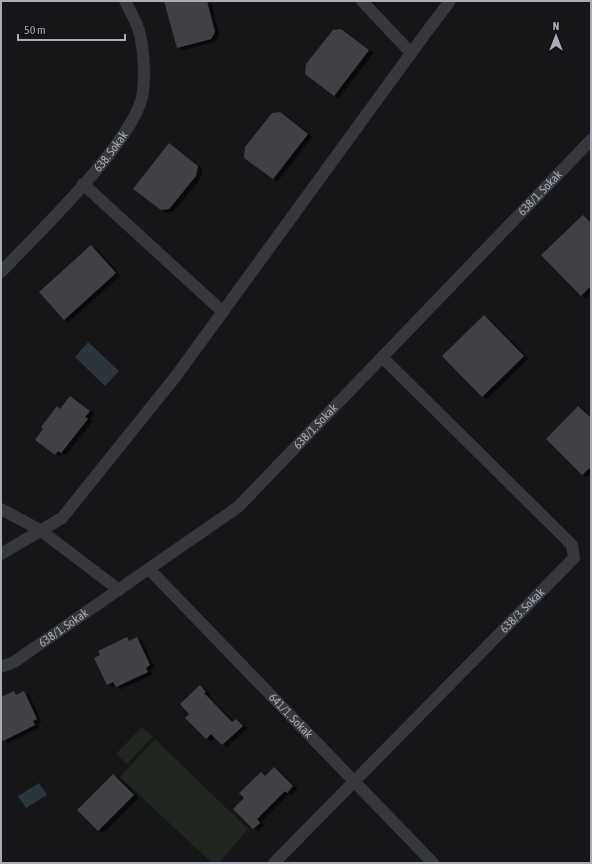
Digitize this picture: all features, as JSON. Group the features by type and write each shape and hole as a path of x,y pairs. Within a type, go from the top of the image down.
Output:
{"street":[{"name":"638. Sokak","path":"1,272 83,184 111,151 133,120 143,93 142,57 139,31 125,1"},
{"path":"362,1 410,53"},
{"path":"1,554 62,518 176,376 410,53 450,1"},
{"name":"638/1. Sokak","path":"1,667 14,662 238,507 591,140"},
{"path":"83,184 222,312"},
{"name":"638/3. Sokak","path":"274,863 574,558 572,545 382,357"},
{"path":"1,509 40,530 119,590"},
{"name":"641/1. Sokak","path":"148,569 433,863"}],"shaded area":[{"path":"88,342 119,371 105,386 75,357"},
{"path":"142,727 153,737 127,764 116,754"},
{"path":"155,739 248,829 219,863 212,863 120,777"},
{"path":"39,783 47,795 26,808 18,796"}],"building":[{"path":"164,1 207,1 215,32 211,39 177,48"},
{"path":"341,29 369,50 334,96 305,74 306,64 333,30"},
{"path":"280,112 308,134 273,179 244,158 245,147 272,113"},
{"path":"169,143 198,166 196,176 169,209 161,210 133,189"},
{"path":"583,215 591,223 591,286 581,296 541,255"},
{"path":"91,245 116,273 64,320 39,292"},
{"path":"484,315 524,356 482,397 442,356"},
{"path":"70,396 90,411 85,417 88,419 61,453 58,451 55,455 35,440 43,429 41,427 57,406 60,409"},
{"path":"578,406 591,418 591,467 582,475 546,439"},
{"path":"127,637 129,641 137,637 150,665 146,668 148,672 116,687 113,682 107,685 94,658 100,655 98,651"},
{"path":"200,685 206,692 204,693 232,722 236,719 243,726 222,745 211,734 206,739 185,718 189,714 180,704"},
{"path":"14,691 16,695 24,691 37,719 33,721 35,725 3,741 1,737 1,697"},
{"path":"274,767 293,786 287,793 285,791 257,819 260,823 253,829 233,809 244,798 239,793 261,772 265,776"},
{"path":"113,774 134,795 98,831 77,810"}]}
